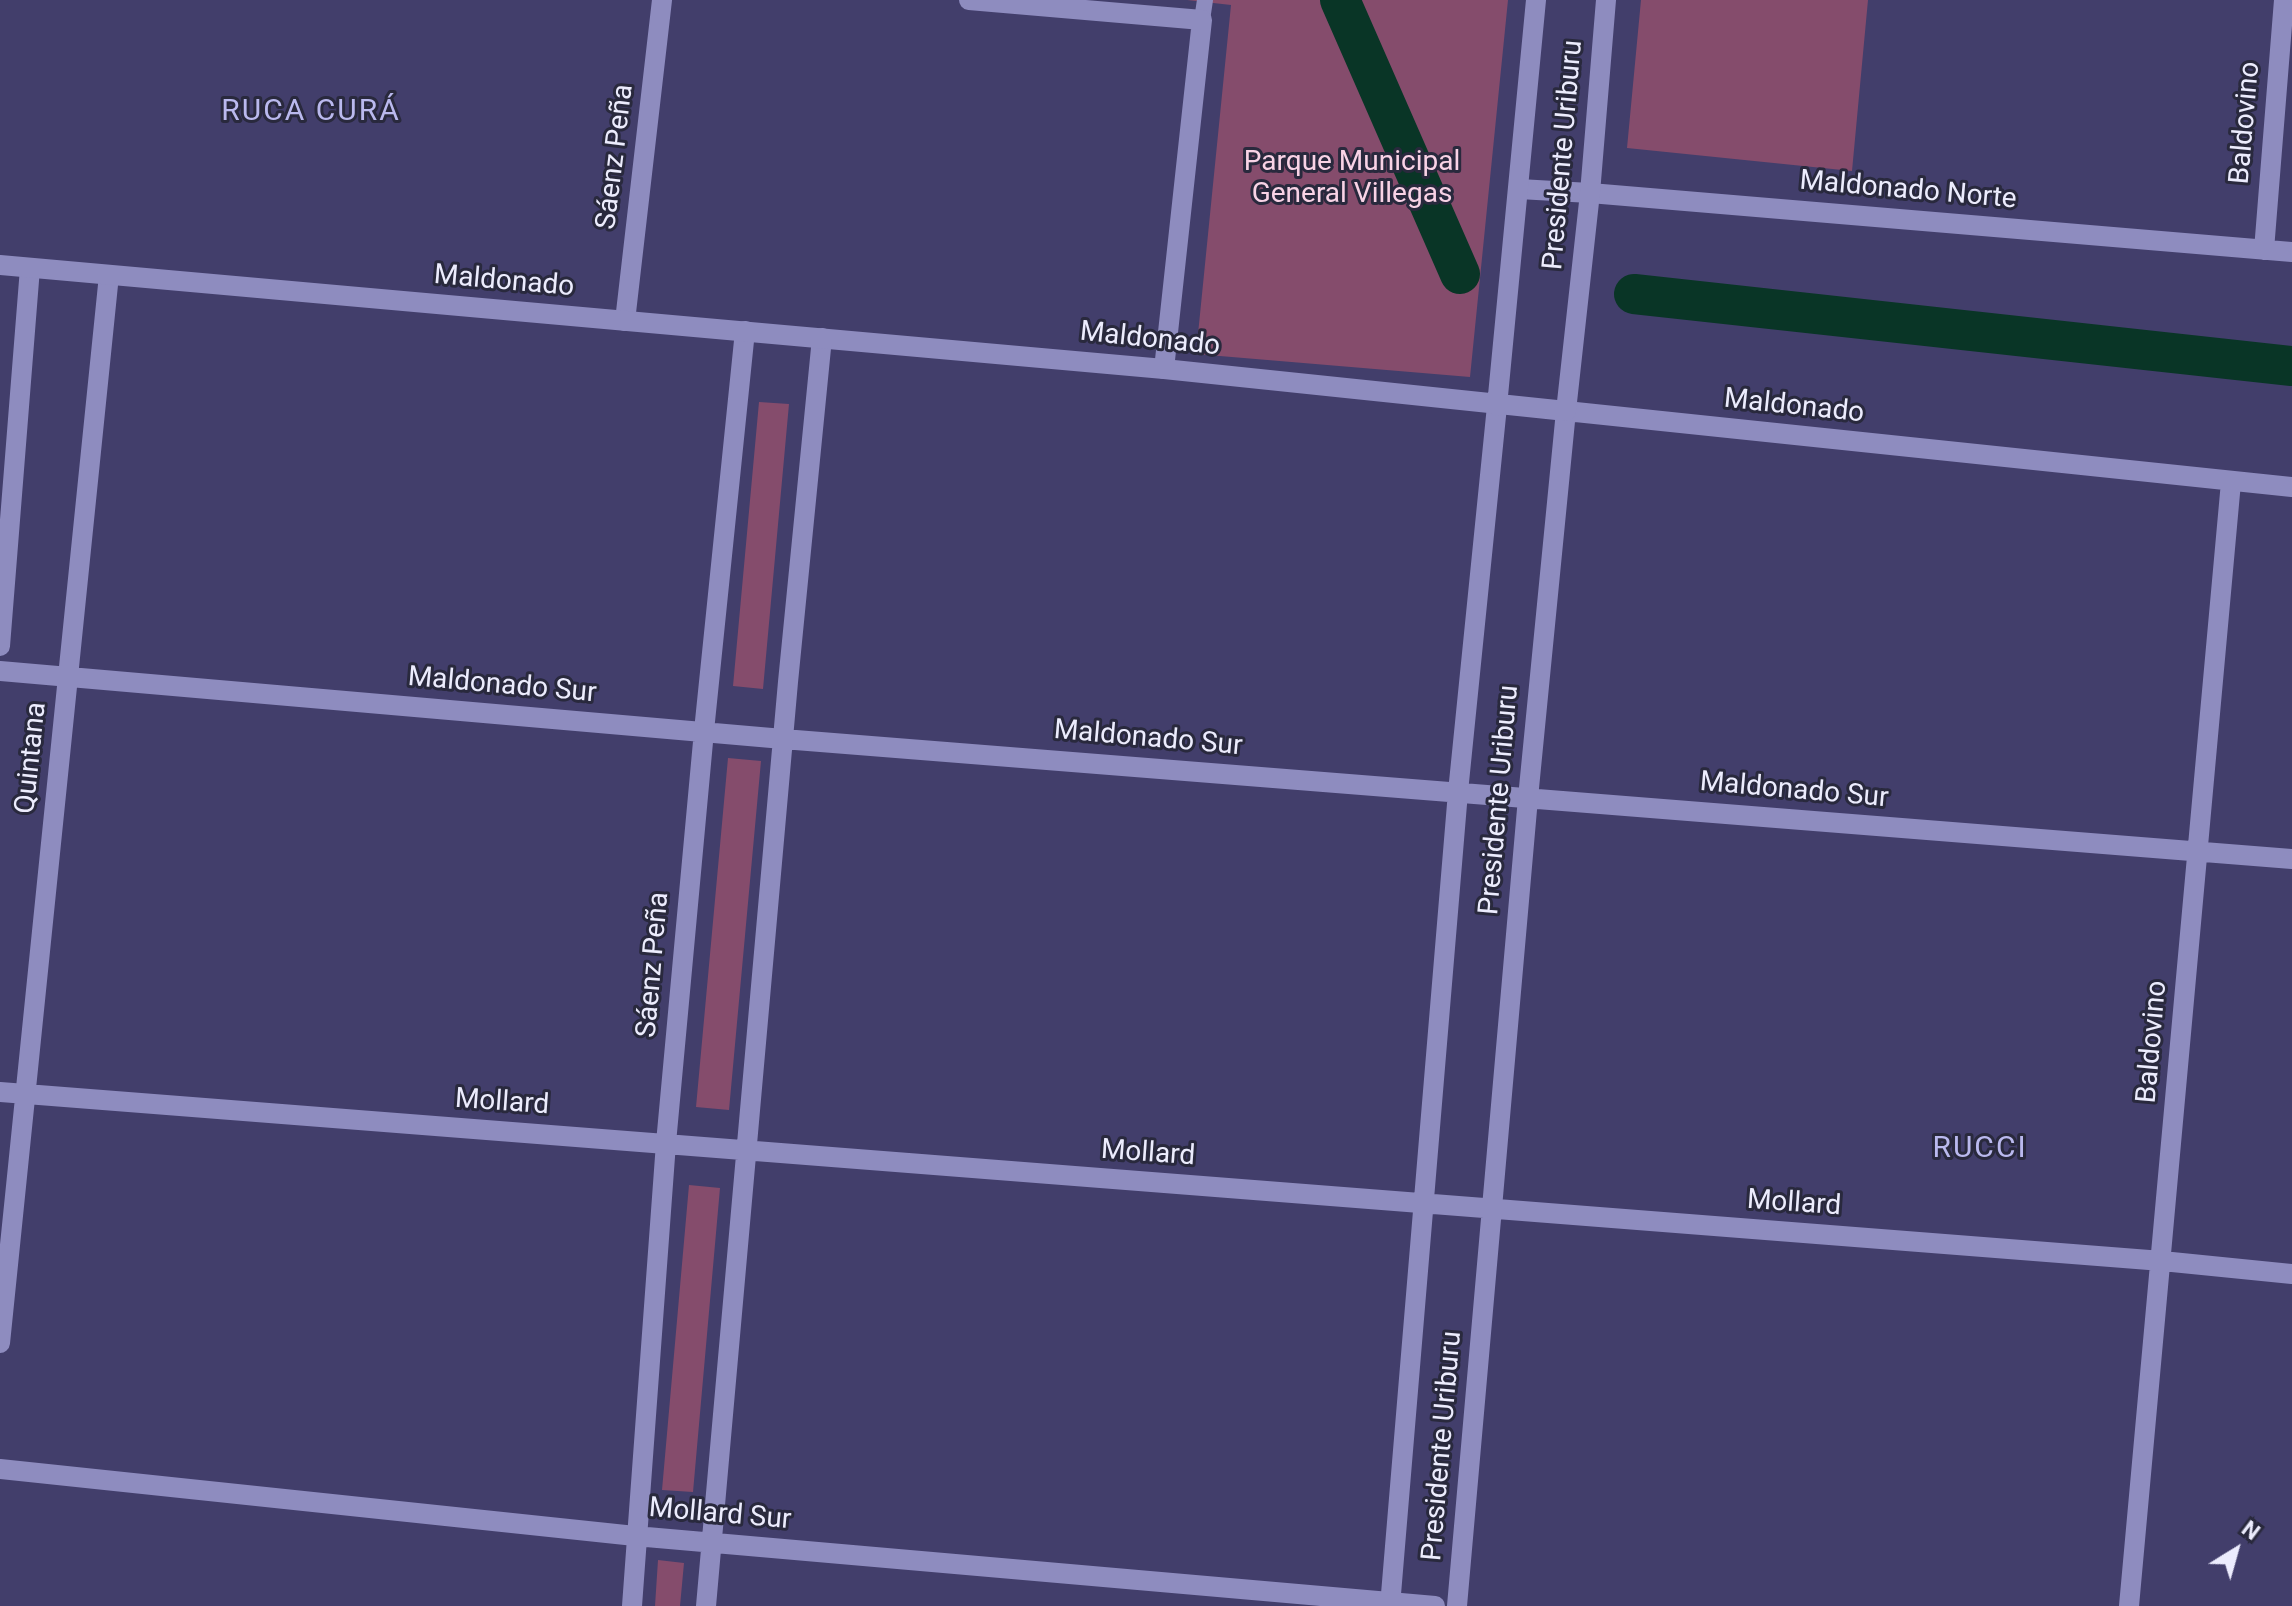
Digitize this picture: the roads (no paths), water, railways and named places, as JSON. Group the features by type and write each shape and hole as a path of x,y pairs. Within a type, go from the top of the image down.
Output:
{"street":[{"name":"Sáenz Peña","path":"625,321 662,0"},
{"path":"969,0 1204,10 1164,369"},
{"name":"Presidente Uriburu","path":"1390,1604 1458,792 1536,0"},
{"name":"Presidente Uriburu","path":"1457,1606 1528,798 1590,193 1606,0"},
{"name":"Baldovino","path":"2264,250 2284,0"},
{"name":"Maldonado Norte","path":"1519,189 2292,252"},
{"name":"Maldonado","path":"0,265 1164,369 2292,487"},
{"path":"0,646 30,268"},
{"name":"Quintana","path":"0,1343 109,275"},
{"name":"Sáenz Peña","path":"632,1606 666,1143 745,331"},
{"path":"706,1606 745,1151 822,338"},
{"name":"Baldovino","path":"2129,1606 2231,482"},
{"name":"Maldonado Sur","path":"0,671 783,739 2292,859"},
{"name":"Mollard","path":"0,1092 2162,1261 2292,1274"},
{"name":"Mollard Sur","path":"0,1469 635,1536 1435,1606"}],"waterway":[{"path":"1340,0 1460,274"},
{"path":"1634,294 2292,366"}],"district":[{"name":"RUCA CURÁ","path":"311,112"},
{"name":"RUCCI","path":"1980,1149"}],"park label":[{"name":"Parque Municipal General Villegas","path":"1352,179"}]}
